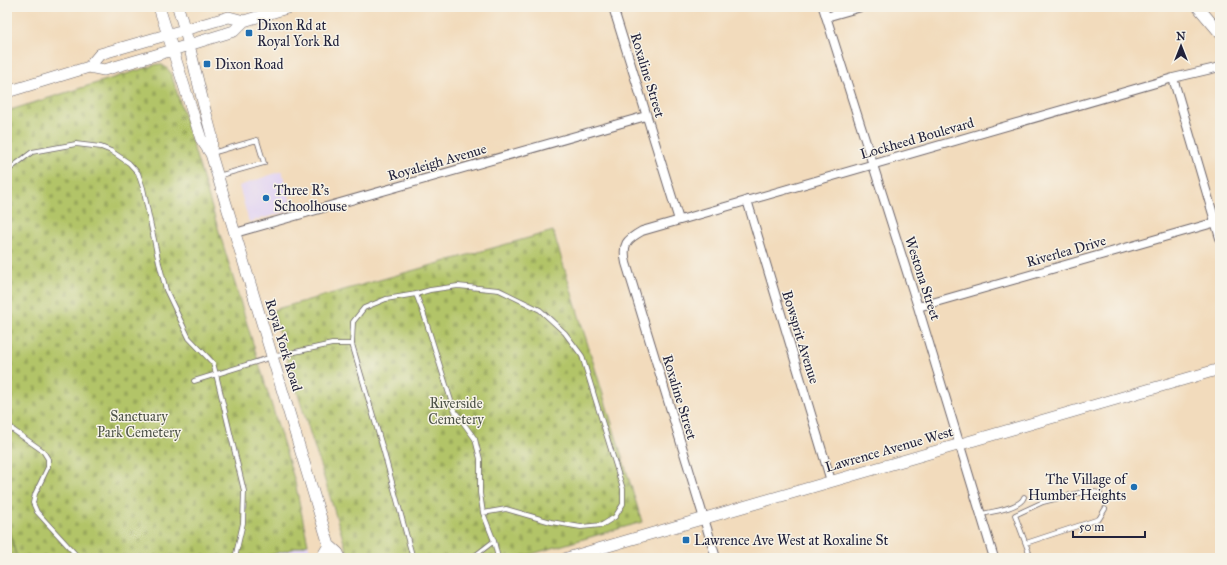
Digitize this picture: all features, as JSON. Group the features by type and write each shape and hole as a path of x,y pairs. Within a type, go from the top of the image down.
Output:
{"main road":[{"name":"Royal York Road","path":"159,7 201,139 211,154 218,176 329,545 338,553 340,558"},
{"name":"Royal York Road","path":"178,7 212,136 211,154"},
{"path":"7,92 90,67 104,70 173,50 234,31 244,21 290,7"},
{"path":"1198,7 1220,33"},
{"path":"90,67 100,54 230,17 244,21"},
{"name":"Lawrence Avenue West","path":"567,558 1220,369"},
{"path":"323,558 322,556 329,545"}],"street":[{"name":"Roxaline Street","path":"613,7 679,220"},
{"name":"Westona Street","path":"823,7 918,307 994,558"},
{"path":"826,17 860,7"},
{"name":"Lockheed Boulevard","path":"625,244 632,236 642,231 1173,78 1220,67"},
{"path":"1173,78 1218,222 1220,238"},
{"name":"Royaleigh Avenue","path":"235,233 646,116"},
{"name":"Bowsprit Avenue","path":"747,200 831,481"},
{"name":"Riverlea Drive","path":"918,307 1218,222"},
{"name":"Roxaline Street","path":"625,244 624,252 626,263 716,558"}],"lane":[{"path":"211,154 257,140 264,163 218,176"},
{"path":"7,171 32,152 76,144 101,147 111,151 129,163 138,173 143,188 166,290 189,338 213,363 216,374 244,491 243,523 235,558"},
{"path":"417,558 412,555 352,344 353,322 364,308 386,299 458,286 498,290 540,310 565,333 582,356 623,489 623,504 615,517 602,525 581,527 551,522 506,509 483,513"},
{"path":"416,294 454,410 475,438 480,459 480,493 483,513 494,541 498,558"},
{"path":"194,381 272,357 332,344 352,344"},
{"path":"7,421 13,430 43,451 48,459 48,467 35,494 33,504 37,512 79,558"},
{"path":"1031,558 1016,515 1043,502 1087,491 1100,492"},
{"path":"980,514 1017,505 1023,500 1024,497"},
{"path":"1026,543 1099,519 1105,509"},
{"path":"472,558 494,541"}],"shaded area":[{"name":"Three R's Schoolhouse","path":"282,171 293,210 249,222 239,186"},
{"path":"308,544 312,558 260,558 291,550"}],"green space":[{"name":"Sanctuary Park Cemetery","path":"158,64 165,67 171,73 295,482 308,544 260,558 17,558 7,525 7,111"},
{"name":"Riverside Cemetery","path":"553,231 642,522 518,558 349,558 273,310"},
{"path":"7,525 17,558 7,558"}],"place":[{"name":"Dixon Rd at Royal York Rd","path":"249,33"},
{"name":"Dixon Road","path":"207,64"},
{"name":"Three R's Schoolhouse","path":"266,198"},
{"name":"The Village of Humber Heights","path":"1134,487"},
{"name":"Lawrence Ave West at Roxaline St","path":"686,540"}]}
